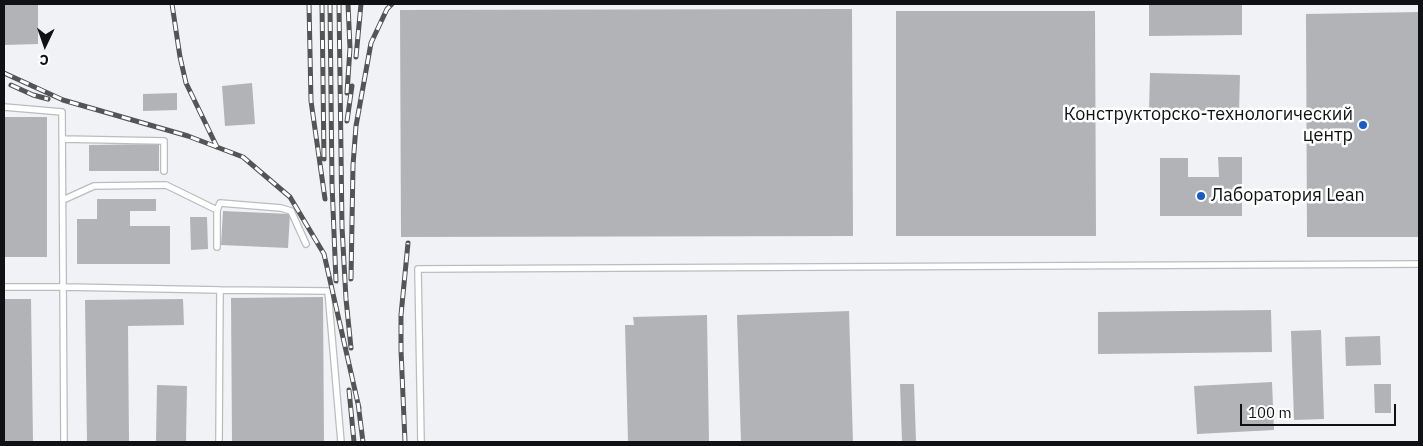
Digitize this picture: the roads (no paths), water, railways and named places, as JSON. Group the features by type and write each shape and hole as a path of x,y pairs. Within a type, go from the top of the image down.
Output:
{"lane":[{"path":"4,107 62,112 64,442"},
{"path":"62,139 164,141 164,172"},
{"path":"63,200 94,186 166,185 217,210"},
{"path":"216,248 217,210 220,204 282,208 291,211 306,244"},
{"path":"421,442 418,269 1419,264"},
{"path":"4,287 328,291 341,442"},
{"path":"219,442 220,290"}],"railway":[{"path":"172,4 186,83 217,147"},
{"path":"309,4 311,101 325,199"},
{"path":"322,4 324,159"},
{"path":"330,4 332,184 336,281"},
{"path":"339,4 342,227 351,348"},
{"path":"347,93 350,48 348,4"},
{"path":"356,57 361,4"},
{"path":"351,279 353,165 356,126 371,43 387,9 392,4"},
{"path":"4,73 63,100 188,136 243,157 290,197 324,254 359,408"},
{"path":"11,85 33,95 48,99"},
{"path":"347,121 352,86"},
{"path":"405,442 401,315 408,243"},
{"path":"349,390 354,442"},
{"path":"358,403 363,442"}],"place":[{"name":"Конструкторско-технологический центр","path":"1363,125"},
{"name":"Лаборатория Lean","path":"1201,196"}]}
